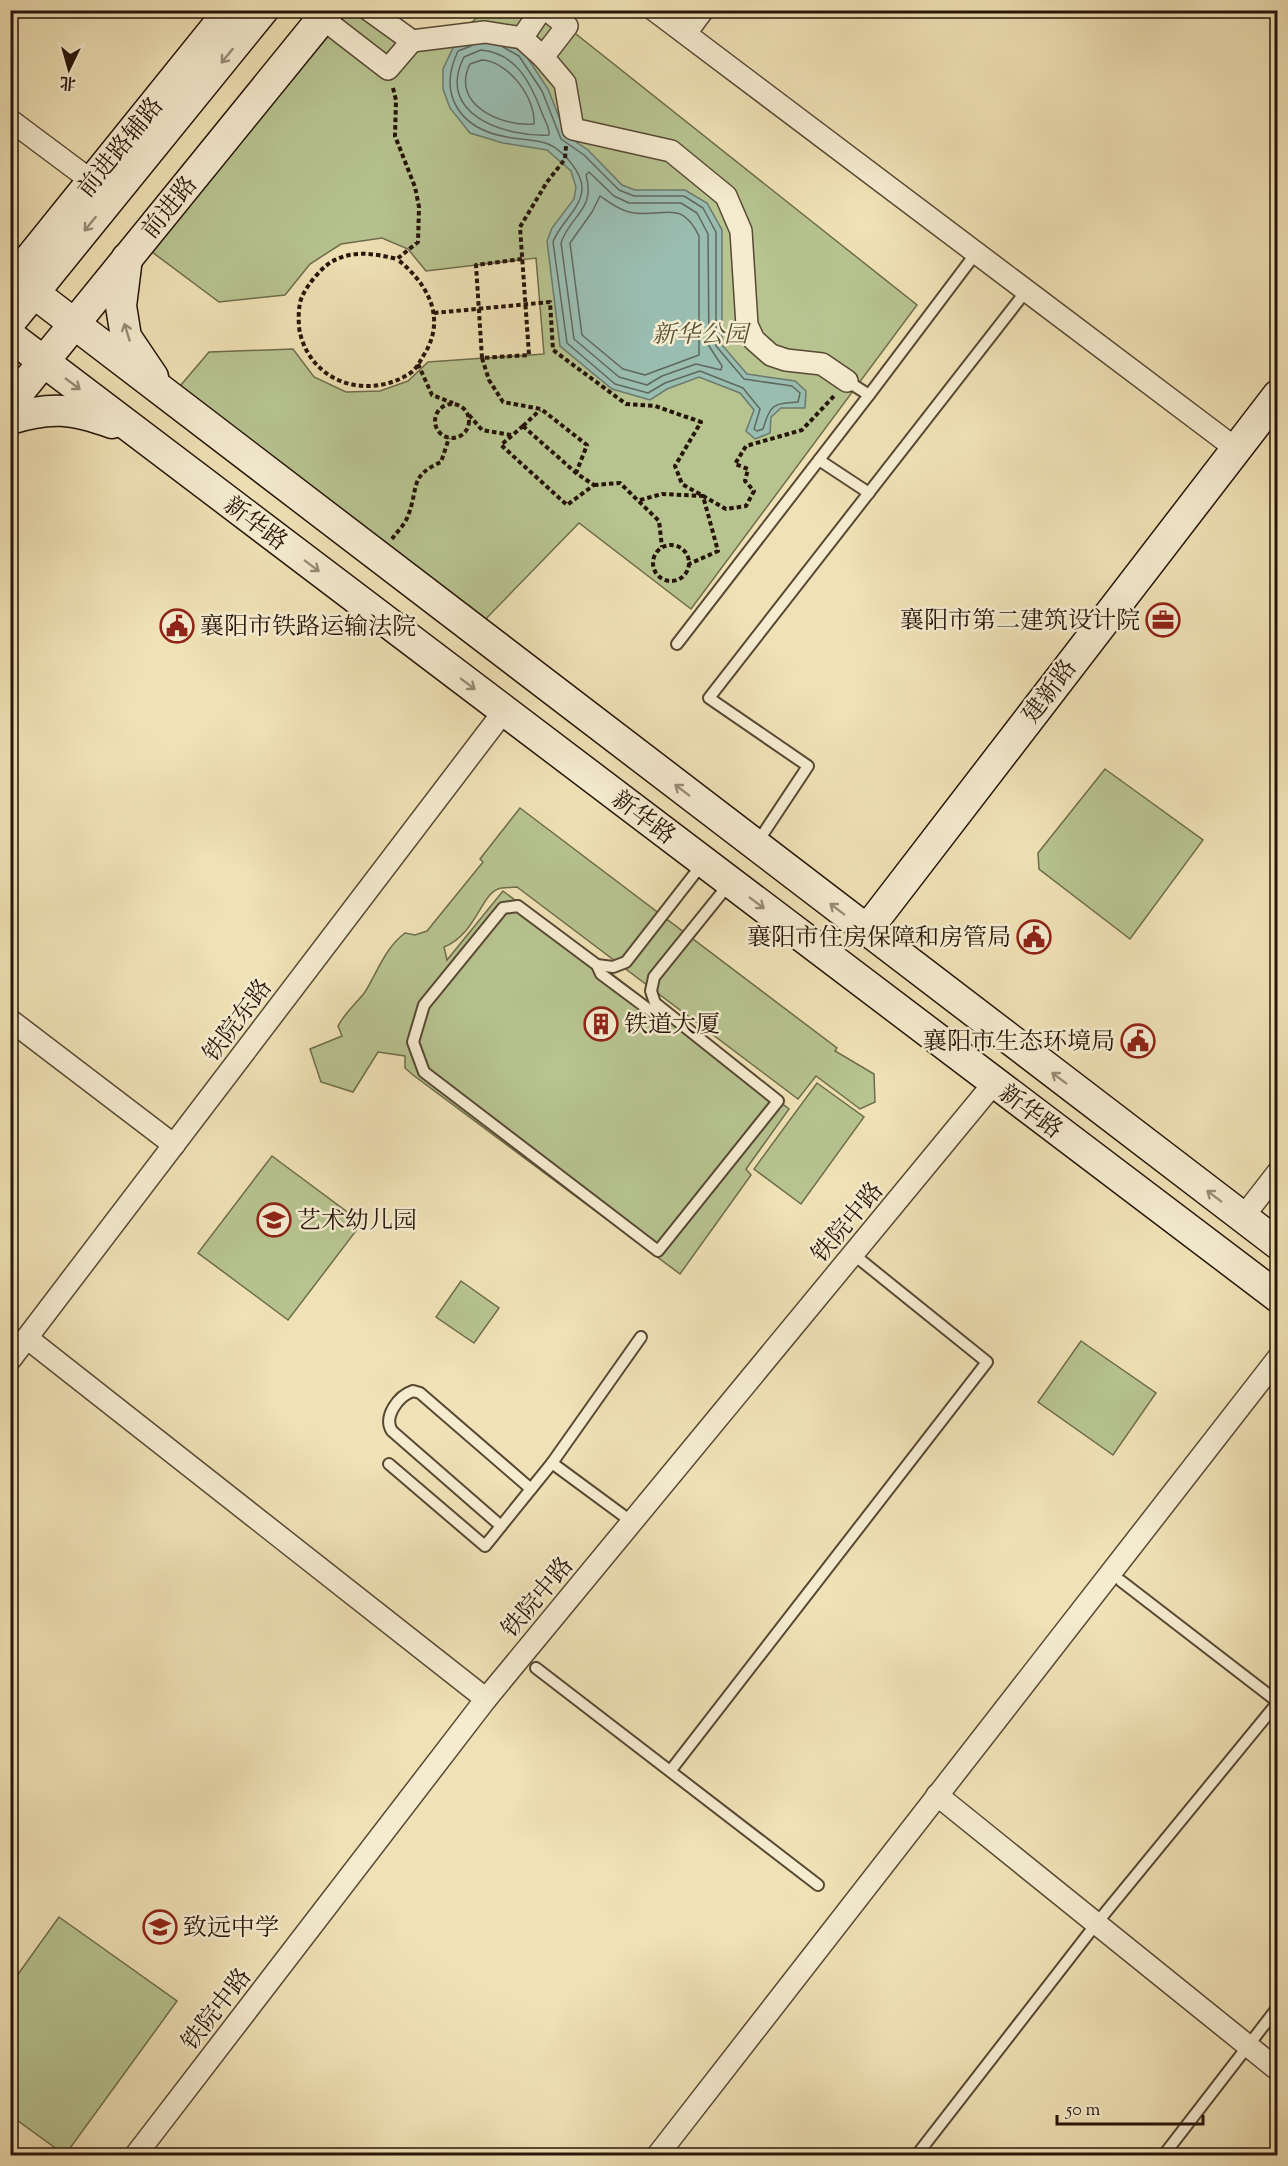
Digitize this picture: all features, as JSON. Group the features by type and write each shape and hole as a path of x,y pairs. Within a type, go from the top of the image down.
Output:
{"main road":[{"name":"前进路辅路","path":"102,189 230,10"},
{"path":"10,322 22,288 102,189 263,10"},
{"name":"前进路","path":"10,403 128,258 333,16"},
{"path":"128,258 121,306 126,337 169,399"},
{"name":"新华路","path":"22,288 1278,1244"},
{"name":"新华路","path":"10,336 1278,1298"},
{"name":"建新路","path":"866,931 1235,448 1274,402"},
{"path":"10,420 38,410 82,412 134,430"}],"street":[{"path":"369,10 412,41"},
{"path":"522,38 541,10"},
{"path":"543,57 567,26 547,10"},
{"path":"654,10 1235,448"},
{"path":"686,33 703,10"},
{"path":"333,16 388,69 412,41 485,32 522,38 543,57 565,83 573,129 671,152 726,196 741,231 747,325 754,340 771,355 786,360 822,364 847,381"},
{"path":"10,120 102,189"},
{"name":"铁院东路","path":"10,1360 504,711"},
{"path":"10,1020 174,1145"},
{"name":"铁院中路","path":"135,2156 486,1699 994,1083"},
{"path":"1243,1218 1278,1172"},
{"path":"27,1338 486,1699"},
{"path":"657,2156 1278,1358"},
{"path":"937,1795 1278,2070"}],"lane":[{"path":"677,644 869,396 976,253"},
{"path":"755,846 808,766 709,698 1026,291"},
{"path":"847,381 869,396"},
{"path":"819,460 869,493"},
{"path":"597,965 613,967 626,962 703,862"},
{"path":"674,1018 652,1012 601,974 597,965 518,906 503,908 424,1005 413,1042 424,1072 658,1251 778,1101 674,1018 655,1003 651,991 654,977 730,883"},
{"path":"671,1770 987,1362 853,1254"},
{"path":"389,1464 484,1546 552,1463 640,1336"},
{"path":"501,1526 392,1431 388,1424 388,1417 406,1393 413,1391 420,1393 531,1489"},
{"path":"552,1463 632,1522"},
{"path":"916,2156 1096,1924 1278,1702 1121,1581"},
{"path":"536,1668 818,1885"},
{"path":"1163,2156 1246,2045 1278,2007"}],"path":[{"path":"388,69 396,100 395,136 415,187 420,207 418,242 397,259"},
{"path":"482,358 529,355 520,227 547,182 566,159 567,144"},
{"path":"370,252 397,259 413,272 433,302 434,313 435,323 429,348 416,369 399,380 367,387 341,383 317,368 300,333 301,298 333,260 370,252"},
{"path":"522,259 476,266 482,358 489,380 503,402 541,409 587,445 576,473"},
{"path":"434,313 550,302 554,350 626,404 655,406 701,422 675,466 682,484 726,509 746,506 754,491 745,481 748,469 735,464 746,446 802,430 847,381"},
{"path":"418,364 432,395 465,410 483,430 512,435"},
{"path":"454,404 442,406 435,416 439,432 449,438 460,436 465,432 469,421 465,410"},
{"path":"541,409 501,445 567,505 594,485 620,483 659,520 662,547"},
{"path":"523,426 576,473 594,485"},
{"path":"377,558 408,518 417,482 424,470 441,462 449,438"},
{"path":"640,500 662,494 703,496"},
{"path":"689,564 718,551 703,496"},
{"path":"673,544 683,549 689,564 688,570 680,579 667,581 661,579 653,569 652,562 657,551 662,547 673,544"}],"green space":[{"name":"新华公园","path":"329,11 387,11 420,33 460,32 485,11 547,11 917,305 691,609 579,523 474,631 169,399 209,352 293,349 314,377 346,392 380,391 408,381 428,362 544,354 536,258 426,271 408,249 382,238 341,244 310,264 285,295 219,302 140,243"},
{"path":"1105,769 1203,840 1130,939 1039,869 1038,853"},
{"path":"520,808 837,1048 835,1051 874,1074 875,1102 860,1109 816,1076 798,1099 517,887 500,888 492,893 463,934 444,947 447,960 503,891 789,1109 746,1169 751,1175 680,1274 413,1075 405,1068 405,1056 378,1052 353,1092 321,1082 310,1049 342,1036 338,1026 365,992 392,946 405,933 415,935 427,931 483,862 480,859"},
{"path":"817,1083 864,1117 801,1204 754,1169"},
{"path":"272,1156 362,1223 288,1320 198,1253"},
{"path":"461,1281 499,1308 474,1343 436,1317"},
{"path":"1081,1341 1156,1393 1113,1455 1038,1402"},
{"path":"59,1917 177,2001 65,2155 10,2115 11,1984"}],"water":[{"path":"499,38 523,51 548,89 566,135 588,150 622,185 635,190 685,190 707,203 722,230 722,345 747,374 795,381 806,391 805,408 781,408 771,417 770,433 755,439 746,431 754,410 740,393 699,377 667,389 650,400 612,389 560,346 547,241 552,228 574,199 576,187 571,171 547,150 503,143 470,133 450,108 443,89 443,69 454,46"}],"place":[{"name":"襄阳市第二建筑设计院","path":"1163,620"},
{"name":"襄阳市铁路运输法院","path":"177,626"},
{"name":"襄阳市住房保障和房管局","path":"1034,937"},
{"name":"铁道大厦","path":"601,1024"},
{"name":"襄阳市生态环境局","path":"1138,1041"},
{"name":"艺术幼儿园","path":"274,1220"},
{"name":"致远中学","path":"160,1927"}]}
